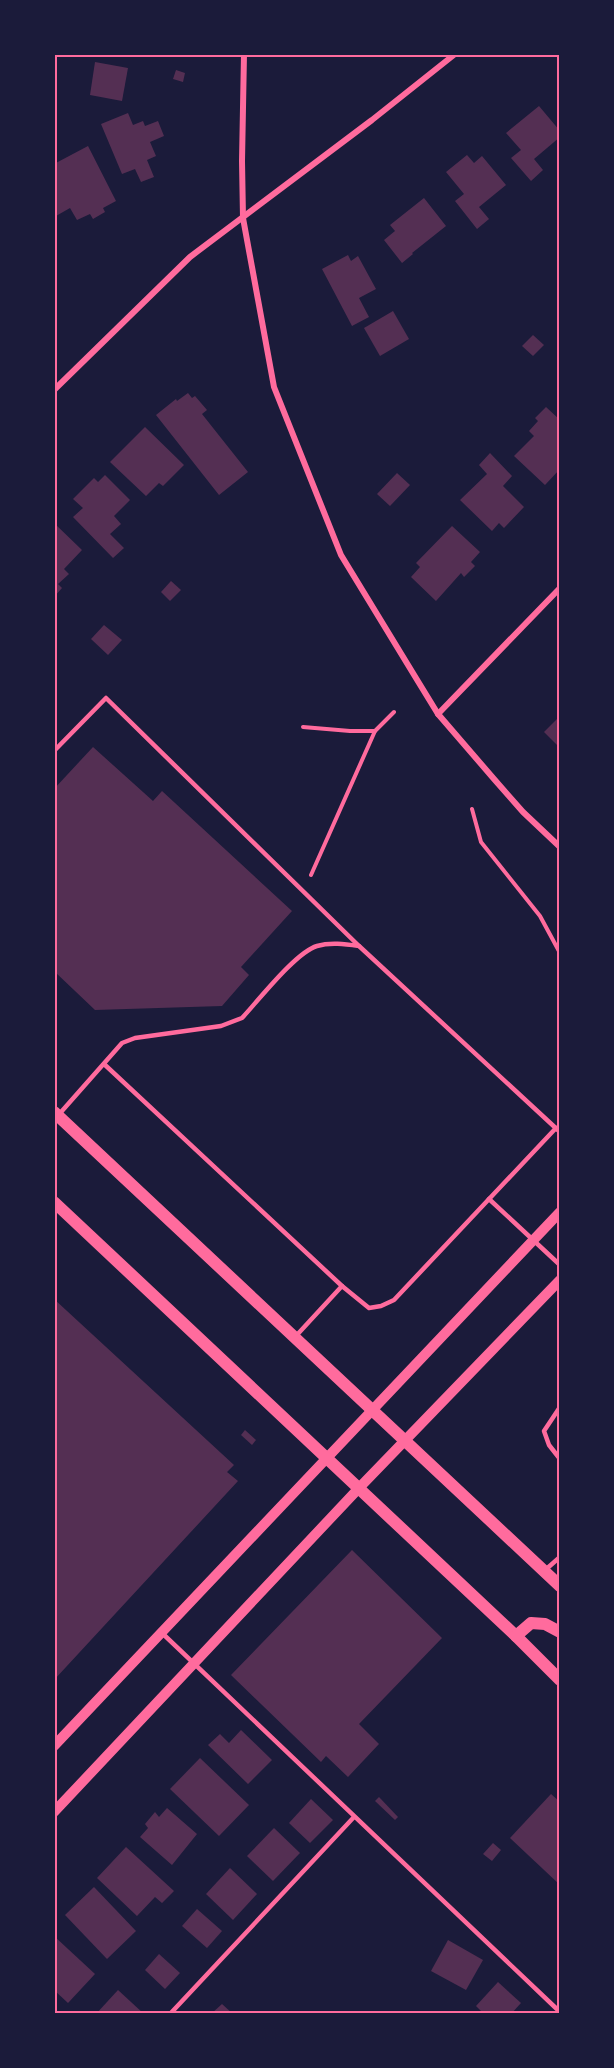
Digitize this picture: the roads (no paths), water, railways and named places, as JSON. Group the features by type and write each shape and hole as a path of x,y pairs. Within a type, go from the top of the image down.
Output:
{"main road":[{"path":"55,1116 560,1586"},
{"path":"54,1202 560,1680"},
{"path":"516,1636 531,1623 545,1624 560,1632"}],"street":[{"path":"244,54 243,218 274,387 341,555 438,714 524,812 560,847"},
{"path":"54,390 190,257 372,120 455,54"},
{"path":"438,714 560,588"},
{"path":"54,1746 560,1212"},
{"path":"54,1812 359,1488 560,1280"}],"lane":[{"path":"54,751 106,698 359,946 558,1130 394,1300 369,1308 342,1286 104,1064"},
{"path":"55,1116 122,1043 135,1038 220,1026 242,1018 303,953 316,946 339,944 359,946"},
{"path":"489,1199 560,1265"},
{"path":"295,1337 342,1286"},
{"path":"560,1407 544,1431 549,1445 560,1459"},
{"path":"544,1571 560,1557"},
{"path":"162,1633 560,2012"},
{"path":"170,2014 354,1817"}]}
